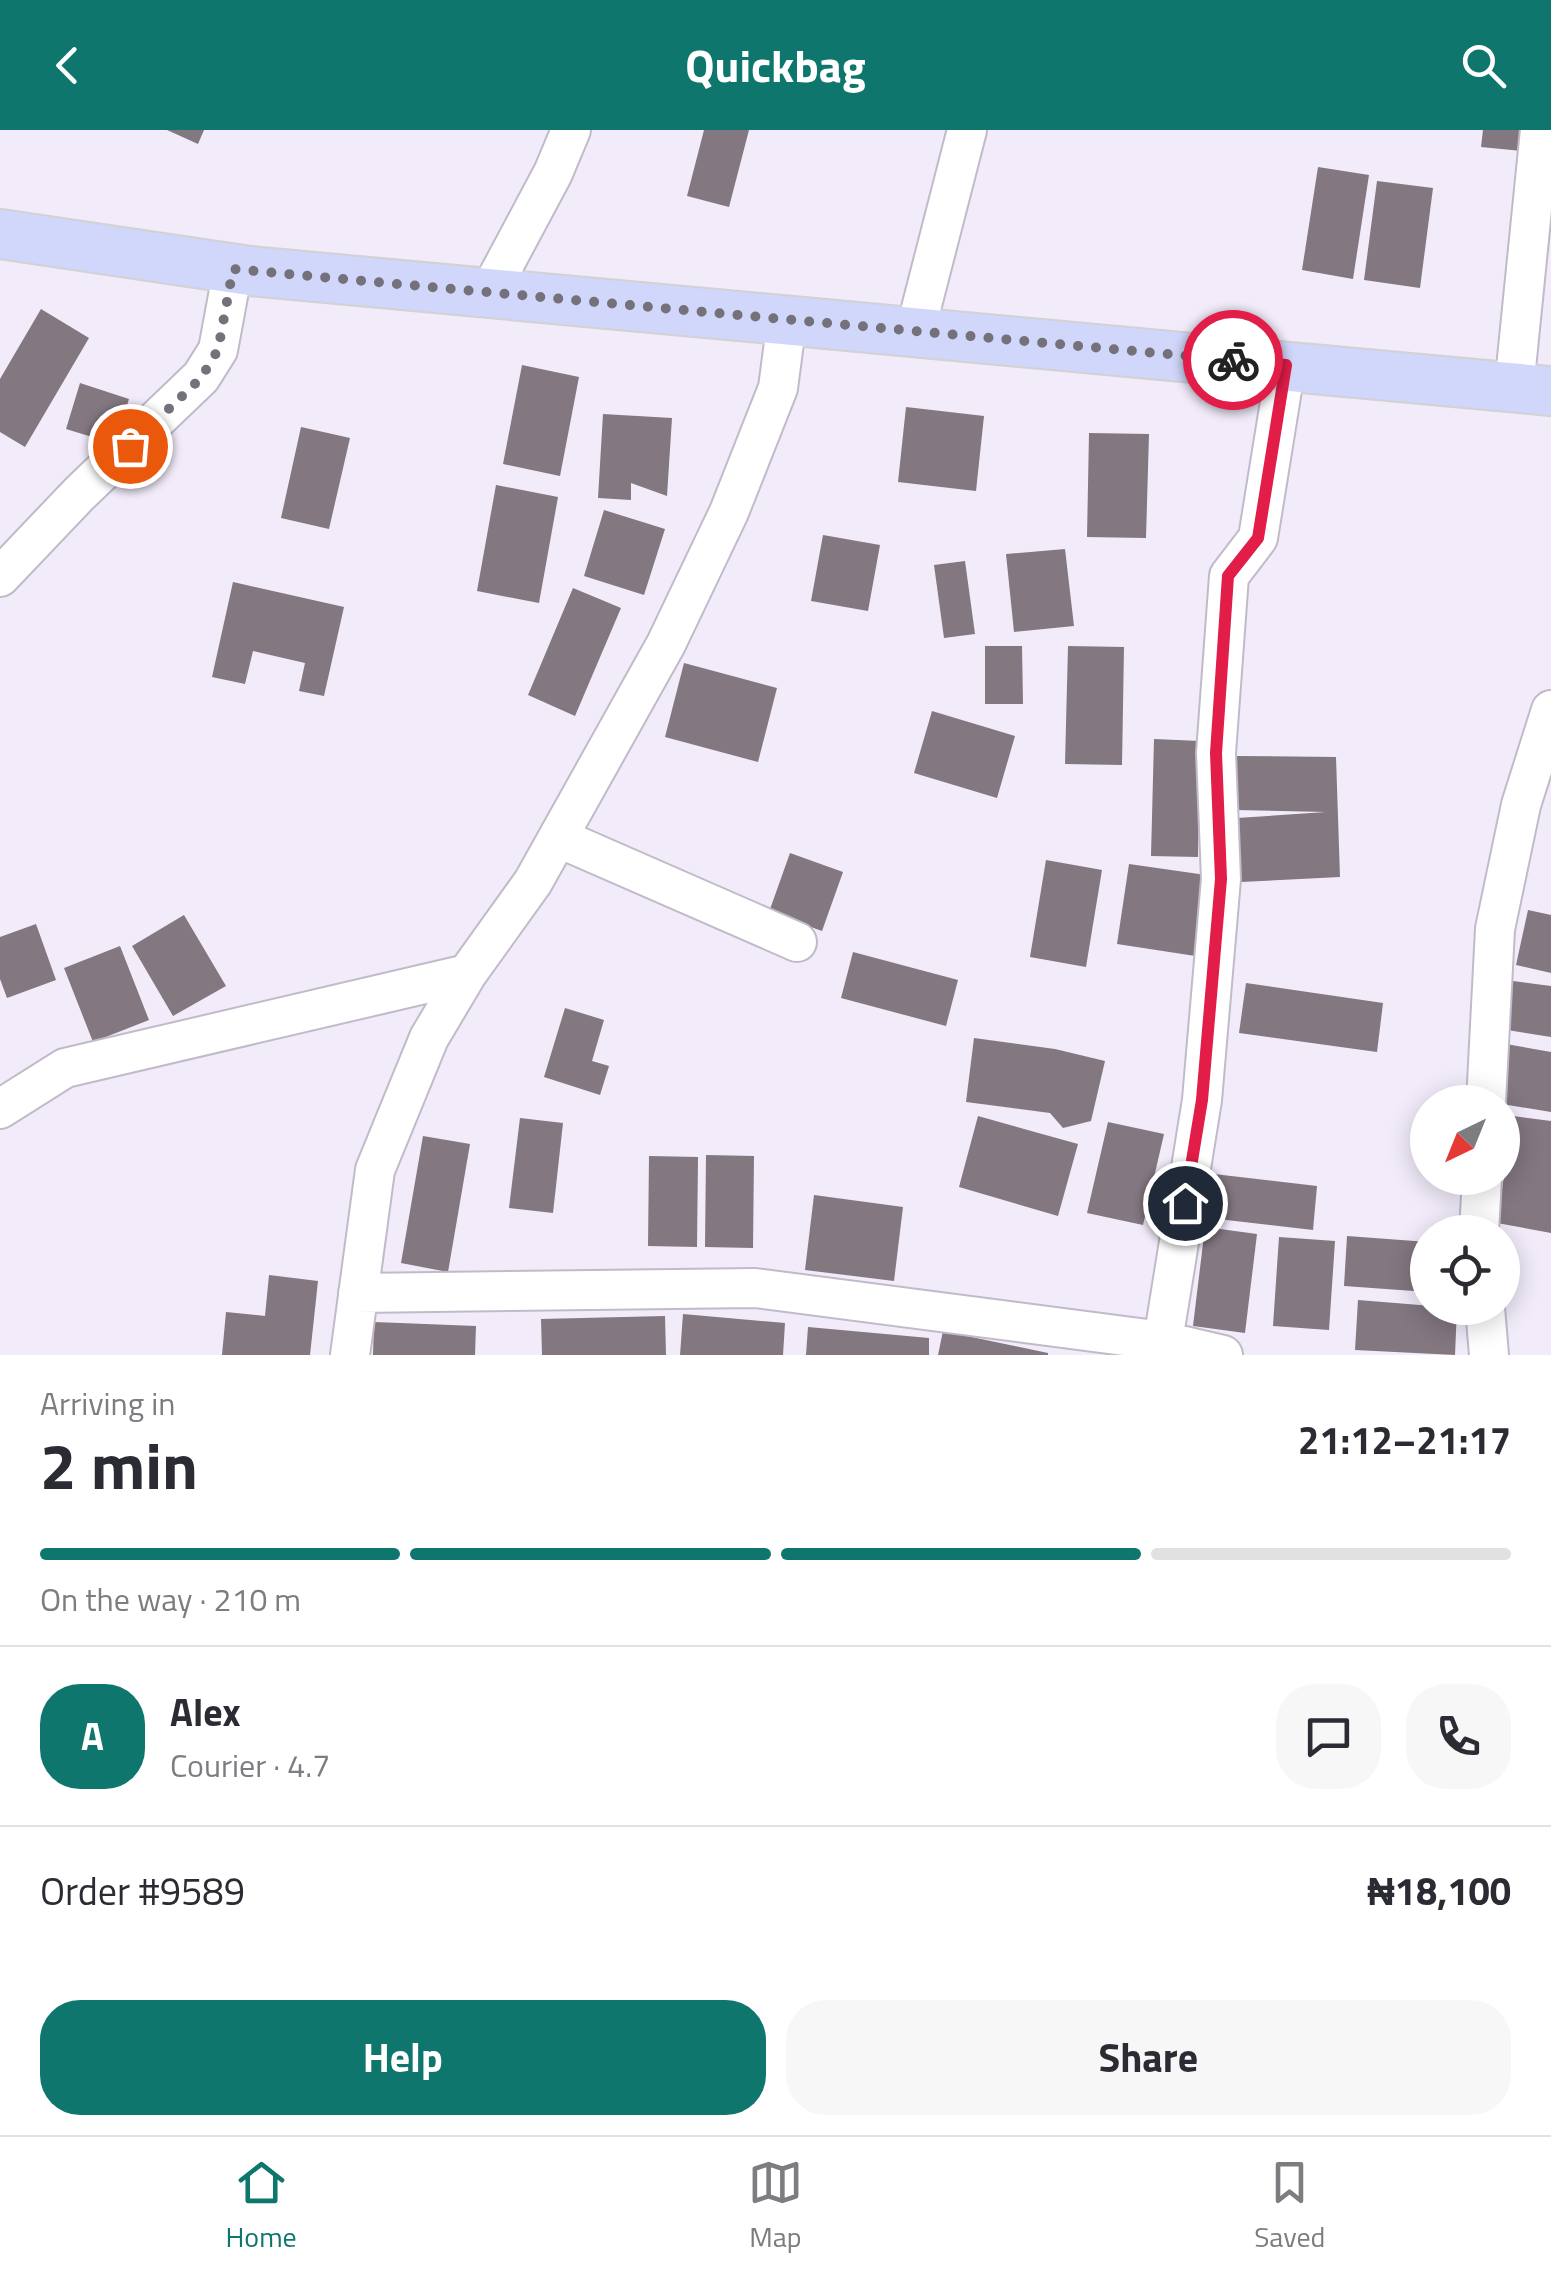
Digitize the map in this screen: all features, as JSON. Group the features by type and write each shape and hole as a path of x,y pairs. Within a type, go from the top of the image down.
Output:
{"main road":[{"path":"0,234 233,269 1532,389"}],"street":[{"path":"489,293 572,130"},
{"path":"915,332 967,130"},
{"path":"1532,389 1540,130"},
{"path":"0,577 79,494 201,378 218,350 233,269"},
{"path":"350,1355 375,1170 428,1038 560,838 666,644 729,512 778,388 787,320"},
{"path":"1163,1341 1202,1100 1220,897 1222,845 1216,753 1228,576 1258,538 1286,365"},
{"path":"1487,1085 1495,929 1521,805 1551,710"},
{"path":"560,838 797,942"},
{"path":"0,1109 65,1068 467,974"},
{"path":"358,1293 756,1288 1163,1341 1223,1355"},
{"path":"1485,1325 1488,1355"}],"building":[{"path":"167,130 204,130 198,144"},
{"path":"704,130 749,130 729,207 687,196"},
{"path":"1483,130 1523,130 1522,151 1481,147"},
{"path":"1318,167 1369,175 1353,279 1302,270"},
{"path":"1377,181 1433,188 1420,288 1364,280"},
{"path":"41,309 89,338 25,447 0,432 0,379"},
{"path":"522,365 579,377 560,476 503,464"},
{"path":"80,383 129,399 115,444 66,429"},
{"path":"906,407 984,416 976,491 898,482"},
{"path":"603,414 672,418 667,496 631,483 631,500 598,498"},
{"path":"301,427 350,438 329,529 281,518"},
{"path":"1089,433 1149,434 1146,538 1087,537"},
{"path":"496,485 558,497 539,603 477,591"},
{"path":"604,510 665,529 644,595 584,576"},
{"path":"823,535 880,545 868,611 811,601"},
{"path":"1065,549 1074,626 1014,632 1006,554"},
{"path":"965,561 975,634 944,638 934,565"},
{"path":"233,582 344,607 324,696 299,691 305,663 253,651 245,684 212,677"},
{"path":"573,588 621,608 575,716 528,695"},
{"path":"985,646 1022,646 1023,704 985,704"},
{"path":"1068,646 1124,647 1122,765 1065,764"},
{"path":"684,663 777,688 758,762 665,737"},
{"path":"932,711 1015,736 997,798 914,773"},
{"path":"1154,739 1200,741 1198,857 1151,856"},
{"path":"1235,756 1336,757 1340,877 1241,882 1237,818 1326,812 1235,810"},
{"path":"790,853 843,872 822,931 769,912"},
{"path":"1046,860 1102,870 1086,967 1030,957"},
{"path":"1129,864 1213,876 1202,957 1117,944"},
{"path":"1528,910 1551,915 1551,973 1516,965"},
{"path":"184,915 226,986 173,1016 132,946"},
{"path":"36,924 56,980 7,998 0,979 0,937"},
{"path":"120,946 149,1020 93,1042 64,968"},
{"path":"853,952 958,980 946,1026 841,998"},
{"path":"1513,981 1551,986 1551,1037 1507,1030"},
{"path":"1246,983 1383,1003 1377,1052 1239,1033"},
{"path":"565,1008 604,1020 592,1061 609,1066 600,1095 544,1077"},
{"path":"974,1038 1055,1049 1105,1061 1091,1121 1063,1128 1050,1113 966,1102"},
{"path":"1506,1044 1551,1052 1551,1112 1520,1107 1520,1085 1503,1085"},
{"path":"978,1116 1078,1144 1058,1216 959,1187"},
{"path":"1520,1117 1551,1121 1551,1233 1520,1227 1520,1215 1498,1215 1501,1195 1520,1195"},
{"path":"520,1118 563,1123 553,1213 509,1208"},
{"path":"1108,1122 1164,1134 1143,1225 1087,1213"},
{"path":"423,1136 470,1144 448,1272 401,1263"},
{"path":"706,1155 754,1156 753,1248 705,1247"},
{"path":"649,1156 698,1157 697,1247 648,1246"},
{"path":"1214,1174 1317,1186 1313,1230 1209,1218"},
{"path":"814,1195 903,1207 894,1281 805,1270"},
{"path":"1205,1227 1257,1234 1245,1333 1193,1326"},
{"path":"1347,1236 1410,1241 1410,1291 1344,1286"},
{"path":"1279,1237 1335,1241 1329,1330 1273,1326"},
{"path":"269,1275 318,1281 310,1355 222,1355 226,1312 265,1316"},
{"path":"1358,1300 1410,1304 1410,1325 1456,1325 1455,1355 1355,1350"},
{"path":"683,1314 785,1323 783,1355 680,1355"},
{"path":"665,1316 666,1355 542,1355 541,1319"},
{"path":"374,1322 476,1326 475,1355 373,1355"},
{"path":"808,1327 929,1338 929,1355 806,1355"},
{"path":"943,1331 1048,1353 1048,1355 938,1355"}],"way so far":[{"path":"130,446 201,378 218,350 233,269 1233,360"}],"route":[{"path":"1185,1203 1202,1100 1221,879 1216,753 1228,576 1258,538 1286,365 1233,360"}]}
